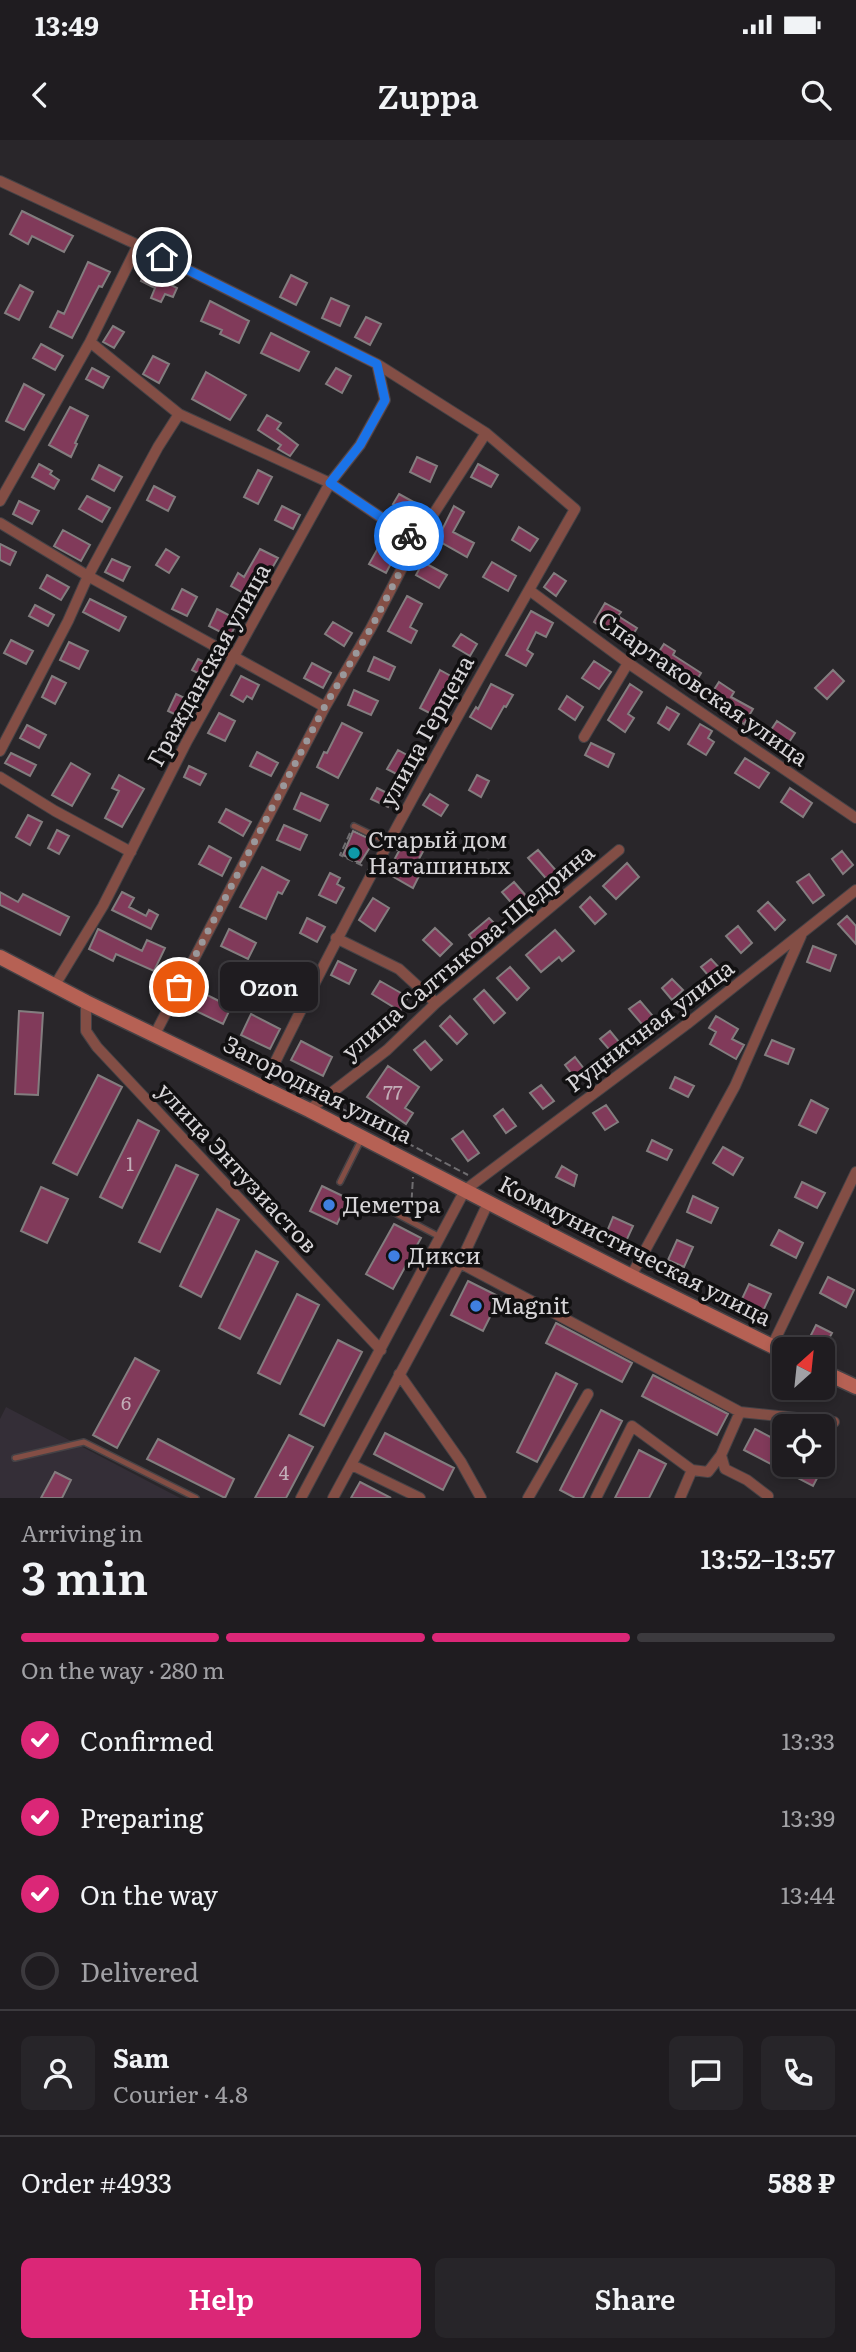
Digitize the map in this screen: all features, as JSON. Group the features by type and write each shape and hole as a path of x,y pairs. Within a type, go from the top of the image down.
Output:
{"street":[{"path":"0,181 138,245 377,364 485,433 416,541 371,628 325,706 155,1034"},
{"path":"0,501 90,342 138,245"},
{"path":"90,342 179,414 330,483 416,541"},
{"name":"Гражданская улица","path":"55,985 103,906 187,741 330,483 360,445 385,400 377,364"},
{"path":"0,751 68,621 88,576 158,447 179,414"},
{"name":"улица Герцена","path":"262,1087 336,938 430,762 575,509 485,433"},
{"path":"0,523 88,576 325,706"},
{"name":"Спартаковская улица","path":"529,590 628,663 856,818"},
{"path":"584,737 628,663"},
{"path":"0,777 55,811 131,852"},
{"name":"улица Салтыкова-Щедрина","path":"309,1110 387,1050 436,1003 620,850"},
{"name":"Рудничная улица","path":"465,1189 687,1024 856,890"},
{"path":"631,1276 735,1086 802,933"},
{"path":"336,938 399,969 436,1003"},
{"name":"Загородная улица","path":"0,957 362,1137 416,1156 465,1189"},
{"name":"улица Энтузиастов","path":"86,1002 86,1031 97,1047 381,1350"},
{"path":"783,1337 856,1172"},
{"path":"301,1498 465,1189"},
{"name":"Коммунистическая улица","path":"465,1189 772,1346"},
{"path":"333,1498 460,1263 488,1203"},
{"path":"460,1263 740,1412 772,1415"},
{"path":"399,1374 461,1462 481,1498"},
{"path":"835,1377 856,1387"},
{"path":"528,1498 588,1394"},
{"path":"596,1498 632,1426 692,1470 708,1472 721,1455 740,1412"},
{"path":"721,1455 726,1469 747,1480 768,1496 767,1498"},
{"path":"352,1465 420,1498"},
{"path":"680,1498 692,1470"}],"lane":[{"path":"354,826 387,842"},
{"path":"340,1182 362,1137"},
{"path":"387,1209 440,1237"},
{"path":"15,1458 84,1442 196,1498"}],"path":[{"path":"354,826 340,855 363,866"},
{"path":"324,1098 416,1156 478,1180"},
{"path":"408,1220 413,1197 416,1156"}],"shaded area":[{"path":"6,1407 180,1498 0,1498 0,1419"}],"building":[{"path":"22,211 73,236 64,252 32,236 28,244 10,234"},
{"path":"88,262 110,272 102,287 99,286 72,338 50,327 58,311 64,314"},
{"path":"147,267 171,278 169,284 177,288 173,297 165,294 161,302 151,298 155,288 141,281"},
{"path":"291,275 307,283 296,305 280,297"},
{"path":"20,285 33,292 19,320 5,313"},
{"path":"331,298 349,306 340,326 322,318"},
{"path":"210,301 249,321 239,343 220,334 222,330 201,321"},
{"path":"366,317 381,324 370,345 355,337"},
{"path":"113,326 124,332 114,348 103,342"},
{"path":"271,333 309,352 299,371 261,353"},
{"path":"41,344 63,356 55,370 33,358"},
{"path":"153,356 169,364 159,383 143,374"},
{"path":"92,368 109,377 103,388 86,379"},
{"path":"336,368 351,376 342,393 326,384"},
{"path":"206,372 246,395 230,420 192,399"},
{"path":"24,384 44,395 24,430 6,421"},
{"path":"70,407 88,416 71,457 49,445"},
{"path":"267,415 281,423 277,429 298,445 290,456 278,449 281,445 258,430"},
{"path":"417,457 437,466 430,482 410,472"},
{"path":"39,464 52,471 50,474 59,480 54,489 32,477"},
{"path":"478,464 498,475 491,487 471,477"},
{"path":"99,465 122,477 114,491 92,479"},
{"path":"258,470 272,477 258,504 244,497"},
{"path":"154,486 175,497 168,511 147,500"},
{"path":"399,494 419,505 413,515 393,504"},
{"path":"87,496 110,508 102,522 79,509"},
{"path":"19,501 39,511 32,524 13,514"},
{"path":"282,506 300,515 293,529 275,520"},
{"path":"454,506 464,512 453,532 474,543 467,557 437,540"},
{"path":"519,527 538,539 530,551 512,540"},
{"path":"63,530 90,545 81,561 54,546"},
{"path":"382,541 398,550 386,573 369,564"},
{"path":"0,544 16,552 10,565 0,560"},
{"path":"166,549 179,557 169,573 156,565"},
{"path":"260,549 278,558 254,599 231,586 238,573 244,577"},
{"path":"112,559 130,567 123,581 105,572"},
{"path":"423,562 447,575 439,588 416,575"},
{"path":"492,562 516,576 508,591 483,577"},
{"path":"554,573 566,581 556,596 544,587"},
{"path":"47,575 69,587 61,600 40,588"},
{"path":"182,589 197,597 187,616 172,609"},
{"path":"407,596 422,604 410,627 417,631 411,643 388,631"},
{"path":"90,599 126,617 119,631 83,612"},
{"path":"605,603 621,612 618,616 637,628 627,644 594,622"},
{"path":"35,605 54,615 48,626 29,616"},
{"path":"217,609 238,620 230,637 209,626"},
{"path":"531,611 553,623 546,637 536,632 527,650 533,654 526,666 506,655"},
{"path":"333,622 352,633 344,646 325,634"},
{"path":"461,634 477,644 470,656 453,646"},
{"path":"11,640 33,651 26,664 4,653"},
{"path":"69,642 88,651 79,669 60,660"},
{"path":"664,644 675,651 673,655 701,673 692,688 653,661"},
{"path":"374,657 395,667 389,680 368,671"},
{"path":"198,659 217,668 211,680 192,670"},
{"path":"594,661 611,672 599,689 582,678"},
{"path":"312,663 331,673 323,688 304,678"},
{"path":"440,670 456,679 437,717 420,708"},
{"path":"833,670 844,681 827,699 815,688"},
{"path":"52,676 66,683 55,704 42,697"},
{"path":"241,676 259,685 252,699 247,696 243,702 231,695"},
{"path":"719,682 734,692 731,697 753,709 744,724 708,699"},
{"path":"491,684 513,695 491,729 470,717 476,707 478,709"},
{"path":"630,684 642,692 628,714 634,718 625,732 608,720"},
{"path":"354,690 378,701 371,715 348,705"},
{"path":"176,694 193,702 185,719 168,711"},
{"path":"567,696 583,707 575,720 559,709"},
{"path":"667,707 679,714 669,730 658,723"},
{"path":"219,713 235,721 225,741 208,733"},
{"path":"777,721 795,733 783,751 765,739"},
{"path":"342,723 362,733 338,778 317,767"},
{"path":"700,724 712,731 708,738 714,742 706,755 688,744"},
{"path":"27,725 46,735 39,748 20,738"},
{"path":"591,743 614,754 608,767 585,755"},
{"path":"398,750 414,759 404,778 387,769"},
{"path":"257,752 278,763 271,776 250,766"},
{"path":"11,753 36,765 30,776 5,763"},
{"path":"745,758 769,773 759,788 735,773"},
{"path":"71,763 90,774 72,806 52,795"},
{"path":"189,766 206,774 200,785 184,777"},
{"path":"119,775 144,789 122,827 105,818 119,791 112,788"},
{"path":"477,775 489,781 481,797 469,790"},
{"path":"377,788 393,796 388,807 371,799"},
{"path":"790,788 812,803 803,817 781,802"},
{"path":"301,793 328,805 320,821 294,809"},
{"path":"430,794 448,805 441,816 423,805"},
{"path":"226,809 251,822 243,836 219,822"},
{"path":"28,815 42,822 30,845 16,837"},
{"path":"284,825 307,835 300,850 277,840"},
{"path":"57,830 69,836 59,854 48,848"},
{"path":"353,831 374,841 360,863 343,855"},
{"path":"404,834 426,846 413,870 420,874 413,888 387,873 399,851 396,849"},
{"path":"209,846 231,858 222,876 199,864"},
{"path":"538,850 560,875 550,883 528,858"},
{"path":"842,851 853,865 843,874 832,859"},
{"path":"627,863 639,877 616,899 603,886"},
{"path":"262,867 289,881 282,894 278,892 266,919 240,907"},
{"path":"330,873 340,878 337,884 344,888 336,903 319,895"},
{"path":"809,874 824,895 813,903 797,882"},
{"path":"514,882 534,905 522,915 502,892"},
{"path":"0,892 18,902 23,894 69,917 60,935 0,905"},
{"path":"122,892 134,898 129,907 146,916 149,910 158,915 151,929 112,910"},
{"path":"590,897 606,914 595,924 580,907"},
{"path":"373,898 389,908 375,931 359,920"},
{"path":"768,902 785,920 775,930 758,911"},
{"path":"847,916 856,926 856,944 838,924"},
{"path":"307,918 325,927 317,942 300,933"},
{"path":"489,918 498,927 477,945 469,935"},
{"path":"738,926 752,943 741,953 726,936"},
{"path":"435,928 452,944 440,956 423,940"},
{"path":"98,929 142,951 147,940 165,948 154,971 116,954 113,961 89,949"},
{"path":"229,929 256,943 248,959 221,946"},
{"path":"555,930 574,951 562,961 559,957 541,972 526,955"},
{"path":"813,946 836,955 830,971 807,962"},
{"path":"711,959 723,972 713,981 701,967"},
{"path":"338,961 356,970 349,984 331,975"},
{"path":"510,967 529,988 517,1000 497,978"},
{"path":"672,979 683,990 672,1000 662,988"},
{"path":"380,981 408,997 400,1011 372,994"},
{"path":"484,990 505,1013 494,1023 474,999"},
{"path":"201,992 231,1007 223,1024 192,1009"},
{"path":"640,1001 657,1021 646,1029 629,1009"},
{"path":"19,1011 43,1013 38,1095 15,1094"},
{"path":"251,1014 280,1029 270,1049 241,1035"},
{"path":"450,1016 467,1034 457,1044 440,1026"},
{"path":"716,1016 738,1029 732,1039 744,1045 736,1059 710,1044 716,1032 709,1028"},
{"path":"610,1031 624,1048 614,1055 600,1039"},
{"path":"772,1040 794,1049 788,1064 765,1055"},
{"path":"301,1041 332,1057 323,1076 291,1060"},
{"path":"425,1041 442,1060 431,1070 414,1050"},
{"path":"575,1057 588,1074 578,1082 565,1065"},
{"path":"388,1066 419,1087 405,1108 413,1113 406,1124 367,1097"},
{"path":"98,1075 122,1087 77,1175 53,1163"},
{"path":"675,1077 694,1086 688,1097 670,1088"},
{"path":"541,1085 554,1101 543,1109 530,1093"},
{"path":"811,1100 828,1109 816,1133 799,1125"},
{"path":"606,1105 618,1122 605,1130 593,1113"},
{"path":"503,1109 516,1126 506,1133 494,1116"},
{"path":"138,1120 159,1131 122,1208 100,1197"},
{"path":"463,1131 479,1153 468,1161 452,1139"},
{"path":"652,1140 672,1150 667,1160 647,1151"},
{"path":"723,1147 743,1158 733,1175 713,1163"},
{"path":"176,1165 198,1175 160,1252 139,1242"},
{"path":"562,1166 577,1175 574,1186 556,1177"},
{"path":"802,1182 825,1193 817,1208 795,1197"},
{"name":"Деметра","path":"322,1186 349,1199 337,1224 310,1211"},
{"path":"41,1187 68,1199 47,1243 21,1231"},
{"path":"693,1196 718,1208 711,1223 687,1212"},
{"path":"217,1209 239,1220 201,1297 180,1286"},
{"path":"613,1217 633,1226 622,1250 603,1241"},
{"name":"Дикси","path":"394,1224 421,1238 393,1289 366,1274"},
{"path":"779,1230 803,1243 796,1258 771,1245"},
{"path":"677,1240 693,1247 684,1267 668,1260"},
{"path":"256,1251 278,1262 240,1339 219,1328"},
{"path":"828,1277 854,1290 846,1307 820,1293"},
{"name":"Magnit","path":"468,1281 500,1297 483,1331 451,1315"},
{"path":"749,1284 771,1294 763,1311 741,1301"},
{"path":"297,1294 319,1305 280,1384 258,1373"},
{"path":"556,1323 632,1363 622,1382 546,1343"},
{"path":"816,1325 832,1333 830,1337 810,1337"},
{"path":"338,1340 362,1352 324,1426 300,1414"},
{"path":"135,1358 159,1371 117,1448 93,1435"},
{"path":"556,1373 577,1384 537,1462 517,1452"},
{"path":"653,1375 728,1414 717,1435 642,1396"},
{"path":"601,1410 622,1421 583,1498 575,1498 560,1490"},
{"path":"755,1429 772,1438 772,1465 744,1450"},
{"path":"385,1433 454,1468 443,1490 374,1454"},
{"path":"289,1435 313,1447 286,1498 255,1498"},
{"path":"158,1439 234,1479 225,1498 147,1459"},
{"path":"639,1450 666,1464 649,1498 615,1498"},
{"path":"55,1472 71,1480 62,1498 41,1498"},
{"path":"796,1477 818,1477 813,1486"},
{"path":"360,1482 391,1498 351,1498"}],"way so far":[{"path":"179,987 325,706 371,628 416,541 409,536"}],"place":[{"name":"Старый дом Наташиных","path":"354,853"},
{"name":"Ozon","path":"179,987"},
{"name":"Деметра","path":"329,1205"},
{"name":"Дикси","path":"394,1256"},
{"name":"Magnit","path":"476,1306"}],"route":[{"path":"162,257 377,364 385,400 360,445 330,483 409,536"}]}
